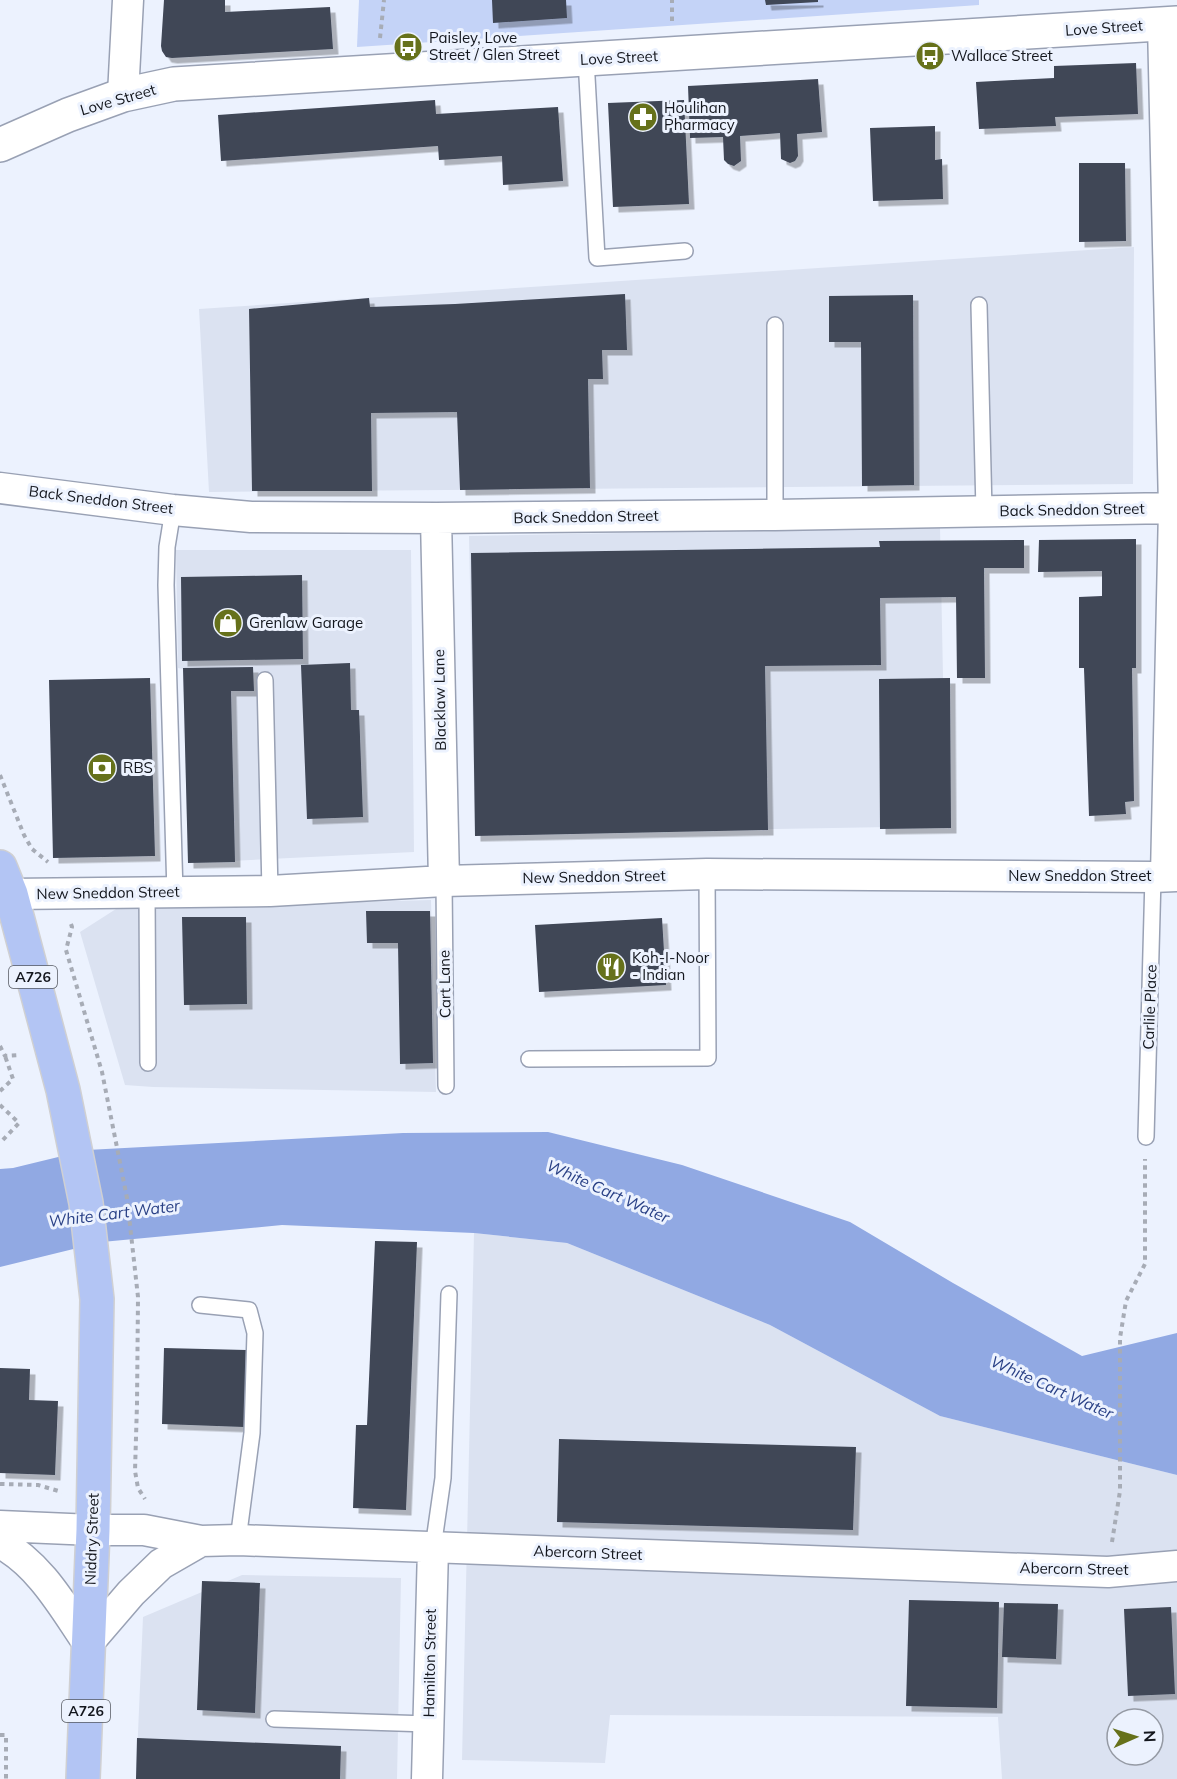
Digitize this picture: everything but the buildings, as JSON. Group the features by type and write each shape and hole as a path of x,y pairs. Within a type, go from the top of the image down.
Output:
{"main road":[{"name":"Niddry Street","path":"6,880 63,1089 86,1203 97,1299 93,1530 83,1779"}],"street":[{"path":"123,95 128,0"},
{"path":"1166,876 1175,500 1170,23"},
{"name":"Love Street","path":"0,145 68,115 123,95 174,84 1170,23"},
{"name":"Back Sneddon Street","path":"0,488 173,510 251,517 776,515 984,511 1175,500"},
{"name":"Blacklaw Lane","path":"436,518 444,881"},
{"name":"New Sneddon Street","path":"6,880 59,894 270,891 444,881 707,874 1166,876"},
{"name":"Abercorn Street","path":"0,1526 144,1530 201,1541 238,1540 1108,1572 1177,1566"},
{"path":"0,1543 33,1568 55,1594 88,1644 131,1593 161,1564 201,1541"},
{"name":"Hamilton Street","path":"427,1779 433,1548"}],"lane":[{"path":"586,59 597,258 685,250"},
{"path":"979,305 984,511"},
{"path":"775,325 776,515"},
{"path":"148,1063 161,893 167,547 173,510"},
{"path":"265,680 270,891"},
{"path":"530,1059 708,1058 707,874"},
{"name":"Carlile Place","path":"1146,1137 1166,876"},
{"name":"Cart Lane","path":"444,881 446,1086"},
{"path":"433,1548 443,1478 449,1294"},
{"path":"200,1305 249,1310 255,1333 252,1433 238,1540"},
{"path":"274,1719 428,1724"}],"path":[{"path":"0,775 24,835"},
{"path":"59,894 72,927 66,950 102,1072 127,1198 138,1297 135,1472 138,1488"},
{"path":"0,1091 13,1080 5,1056"},
{"path":"0,1105 19,1123 0,1143"},
{"path":"1108,1572 1120,1491 1120,1338 1126,1301 1145,1264 1146,1137"},
{"path":"0,1735 6,1735 6,1779"}],"shaded area":[{"path":"359,0 979,0 979,5 357,47"},
{"path":"1134,247 1133,484 209,492 199,309"},
{"path":"940,527 946,826 475,834 469,536"},
{"path":"176,550 411,550 414,852 188,863 183,669 178,668"},
{"path":"431,900 436,1092 125,1085 80,932 116,909"},
{"path":"474,1233 567,1243 770,1325 940,1416 1177,1475 1177,1779 1002,1779 998,1717 610,1715 605,1763 462,1760"},
{"path":"242,1575 401,1578 397,1779 136,1779 143,1617"}],"water":[{"name":"White Cart Water","path":"548,1132 682,1165 850,1222 1082,1356 1177,1333 1177,1475 940,1416 770,1325 567,1243 474,1233 282,1225 102,1242 0,1267 0,1169 87,1150 403,1133"}],"place":[{"name":"Paisley, Love Street / Glen Street","path":"408,47"},
{"name":"Wallace Street","path":"930,56"},
{"name":"Houlihan Pharmacy","path":"643,117"},
{"name":"Grenlaw Garage","path":"228,623"},
{"name":"RBS","path":"102,768"},
{"name":"Koh-I-Noor - Indian","path":"611,967"}]}
